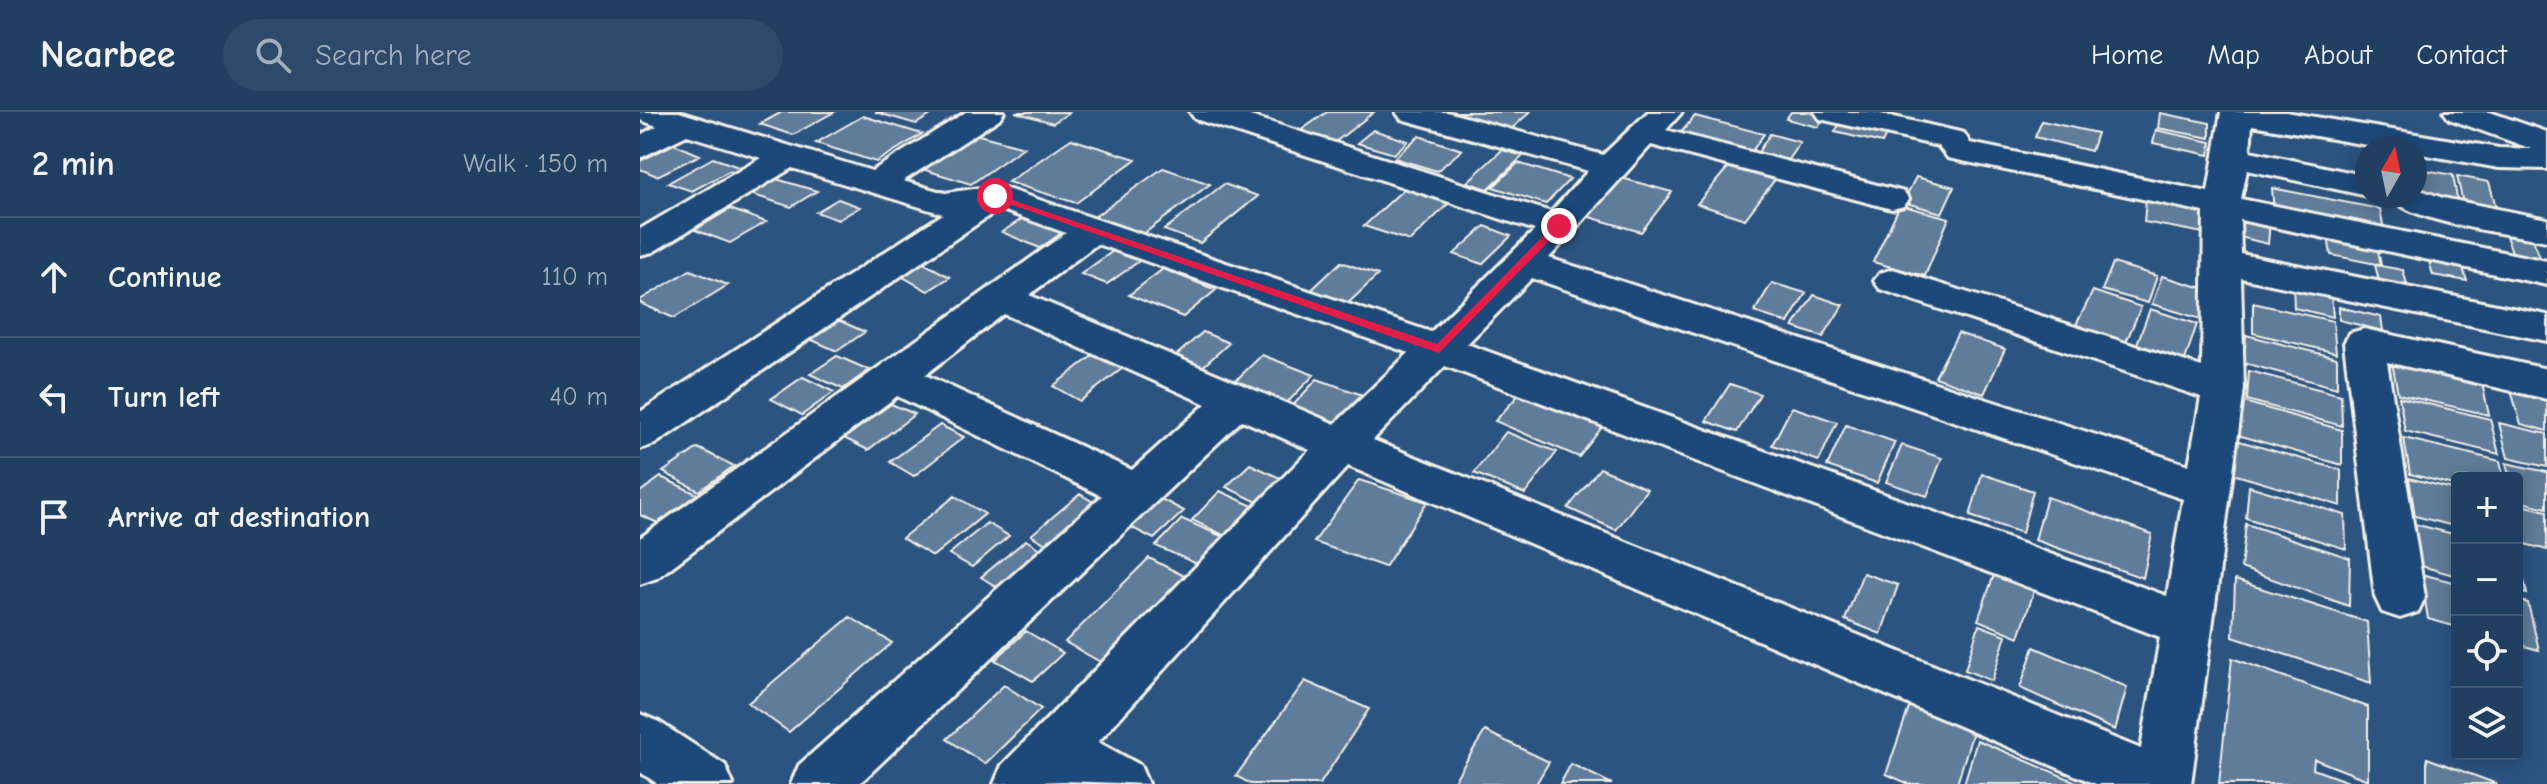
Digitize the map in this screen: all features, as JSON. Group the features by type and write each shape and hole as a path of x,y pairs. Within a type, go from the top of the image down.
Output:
{"street":[{"path":"646,112 943,204 995,196 1439,349 2186,625"},
{"path":"640,148 761,112"},
{"path":"876,183 988,112"},
{"path":"1206,112 1559,226"},
{"path":"1412,112 1610,167"},
{"path":"1831,112 1961,126 1954,147 1960,151 2547,273"},
{"path":"2460,112 2547,143"},
{"path":"1001,298 1341,445 2162,784 2223,389 2222,206 2233,157 2237,113 2499,158 2547,159"},
{"path":"1039,766 1341,445 1525,263 1610,167 1654,123 1892,199"},
{"path":"640,244 788,156"},
{"path":"2233,157 2355,183"},
{"path":"640,433 995,196"},
{"path":"2427,204 2547,230"},
{"path":"640,564 1094,229"},
{"path":"2222,262 2547,328"},
{"path":"1525,263 2208,489"},
{"path":"1893,281 2223,389"},
{"path":"2400,597 2364,343 2547,384"},
{"path":"893,377 1137,492"},
{"path":"819,784 1237,400"},
{"path":"640,740 705,784"},
{"path":"1039,766 1120,784"}],"building":[{"path":"782,112 834,112 793,135 760,124"},
{"path":"875,112 936,112 916,124"},
{"path":"1015,112 1070,112 1053,123"},
{"path":"1327,112 1374,112 1334,143 1300,131"},
{"path":"1452,112 1530,112 1507,133 1448,115"},
{"path":"1791,112 1825,116 1818,127 1786,119"},
{"path":"2160,113 2210,123 2210,138 2158,128"},
{"path":"863,116 922,134 876,162 816,143"},
{"path":"1695,116 1764,134 1750,154 1679,135"},
{"path":"1843,118 1889,129 1882,143 1835,132"},
{"path":"2042,121 2097,133 2091,151 2035,137"},
{"path":"1373,130 1408,141 1394,154 1357,143"},
{"path":"2156,130 2211,142 2209,155 2153,143"},
{"path":"975,134 1024,147 971,184 922,169"},
{"path":"1770,134 1800,142 1785,164 1755,157"},
{"path":"1419,136 1462,150 1437,171 1394,158"},
{"path":"1071,139 1136,159 1076,203 1008,182"},
{"path":"674,144 700,155 657,176 640,169 640,161"},
{"path":"1502,150 1523,156 1488,189 1467,182"},
{"path":"713,158 747,170 739,174 729,171 692,191 668,183"},
{"path":"1518,163 1570,179 1546,204 1493,187"},
{"path":"1730,165 1776,178 1745,219 1697,204"},
{"path":"1163,168 1210,184 1142,235 1094,217"},
{"path":"2427,170 2453,175 2458,204 2427,198"},
{"path":"2457,176 2489,182 2498,214 2464,208"},
{"path":"1618,177 1672,192 1641,232 1586,216"},
{"path":"1916,177 1954,187 1942,213 1903,202"},
{"path":"773,178 817,191 791,207 747,193"},
{"path":"1224,184 1258,196 1200,243 1164,230"},
{"path":"1406,187 1451,201 1410,241 1364,226"},
{"path":"2272,188 2355,204 2355,208 2380,209 2385,235 2274,213"},
{"path":"838,199 860,207 838,220 816,212"},
{"path":"2146,200 2208,211 2209,234 2144,222"},
{"path":"1900,205 1949,218 1925,276 1873,262"},
{"path":"730,209 766,222 730,243 695,230"},
{"path":"1031,213 1069,228 1040,248 1002,232"},
{"path":"2242,213 2270,220 2268,244 2240,237"},
{"path":"1485,226 1511,236 1482,264 1454,254"},
{"path":"2327,231 2376,240 2381,265 2331,255"},
{"path":"2506,236 2533,240 2544,267 2516,262"},
{"path":"1116,249 1142,259 1107,284 1081,274"},
{"path":"2427,254 2460,259 2467,281 2433,275"},
{"path":"916,259 950,277 928,291 894,272"},
{"path":"1341,262 1378,275 1344,307 1307,294"},
{"path":"2113,263 2157,276 2148,303 2102,290"},
{"path":"2375,265 2403,270 2411,298 2382,293"},
{"path":"1163,269 1216,290 1183,317 1129,295"},
{"path":"690,270 728,285 674,318 640,303 640,300"},
{"path":"2162,276 2209,290 2201,319 2152,304"},
{"path":"1772,283 1806,293 1788,323 1754,312"},
{"path":"2293,283 2331,292 2333,317 2294,308"},
{"path":"2093,291 2141,307 2126,342 2076,325"},
{"path":"1814,295 1843,305 1823,337 1793,327"},
{"path":"2253,303 2333,321 2336,353 2253,333"},
{"path":"2339,307 2381,317 2383,331 2339,320"},
{"path":"2150,309 2197,324 2185,360 2137,344"},
{"path":"829,316 865,332 837,351 801,335"},
{"path":"1203,332 1229,343 1199,370 1172,359"},
{"path":"1958,333 2005,349 1984,394 1935,377"},
{"path":"2246,335 2337,358 2337,388 2244,363"},
{"path":"1095,354 1123,368 1080,401 1053,386"},
{"path":"1262,355 1314,375 1282,408 1229,387"},
{"path":"837,356 869,370 843,389 810,374"},
{"path":"2392,362 2482,383 2489,415 2398,394"},
{"path":"2249,371 2341,395 2342,426 2247,400"},
{"path":"803,377 834,392 802,415 771,399"},
{"path":"1317,379 1374,399 1344,434 1286,413"},
{"path":"1730,384 1760,394 1737,432 1706,421"},
{"path":"1524,389 1606,422 1579,457 1495,421"},
{"path":"2511,391 2547,399 2547,431 2521,424"},
{"path":"2399,397 2490,419 2499,454 2405,431"},
{"path":"2241,401 2342,430 2342,465 2238,435"},
{"path":"891,404 915,414 868,450 844,438"},
{"path":"1792,407 1837,422 1819,461 1772,445"},
{"path":"2499,423 2547,434 2547,467 2508,458"},
{"path":"940,425 964,437 914,476 890,462"},
{"path":"1846,425 1895,442 1877,483 1827,466"},
{"path":"1506,432 1557,452 1525,494 1474,473"},
{"path":"2404,438 2500,461 2503,472 2451,472 2451,484 2410,474"},
{"path":"2236,440 2341,470 2341,506 2233,474"},
{"path":"1902,445 1942,458 1927,496 1886,482"},
{"path":"698,448 734,466 699,491 663,472"},
{"path":"2506,463 2547,472 2547,508 2523,502 2523,472 2508,472"},
{"path":"1250,464 1295,485 1272,509 1226,487"},
{"path":"1600,468 1647,489 1616,530 1568,508"},
{"path":"1982,474 2033,491 2022,533 1970,516"},
{"path":"661,477 697,494 658,523 640,515 640,492"},
{"path":"2409,478 2451,488 2451,525 2415,516"},
{"path":"1359,480 1427,502 1385,567 1314,542"},
{"path":"2249,486 2345,515 2346,549 2246,518"},
{"path":"1144,490 1184,511 1154,539 1113,518"},
{"path":"1220,491 1268,513 1240,543 1192,520"},
{"path":"1080,494 1105,509 1056,550 1031,535"},
{"path":"955,496 985,514 933,556 902,538"},
{"path":"2047,497 2152,534 2143,578 2035,540"},
{"path":"2523,505 2547,511 2547,550 2525,544"},
{"path":"1182,519 1235,542 1211,570 1156,546"},
{"path":"987,523 1009,536 972,567 949,554"},
{"path":"2246,524 2350,558 2349,606 2241,568"},
{"path":"2414,524 2451,533 2451,574 2421,566"},
{"path":"1026,540 1052,557 1008,594 981,577"},
{"path":"1149,558 1188,578 1104,664 1065,642"},
{"path":"1995,572 2035,588 2019,637 1978,620"},
{"path":"1863,573 1898,585 1881,634 1845,620"},
{"path":"2421,574 2451,582 2451,625 2428,619"},
{"path":"2235,580 2367,622 2371,683 2233,637"},
{"path":"2523,602 2528,603 2539,650 2523,646"},
{"path":"850,617 892,643 789,732 748,703"},
{"path":"1979,625 2006,635 1992,681 1965,670"},
{"path":"1026,631 1063,653 1033,681 995,660"},
{"path":"2034,647 2127,687 2115,730 2020,688"},
{"path":"2232,658 2368,707 2368,780 2314,759 2313,769 2354,784 2219,784"},
{"path":"1305,681 1369,709 1320,784 1251,784 1236,776"},
{"path":"1004,685 1041,709 985,764 947,739"},
{"path":"1911,702 1974,728 1957,784 1909,784 1886,774"},
{"path":"1485,731 1549,762 1536,784 1452,784"},
{"path":"1977,740 2081,784 1964,784"},
{"path":"2427,758 2497,784 2427,784"},
{"path":"1571,764 1612,784 1560,784"}],"route":[{"path":"995,196 1439,349 1559,226"}]}
